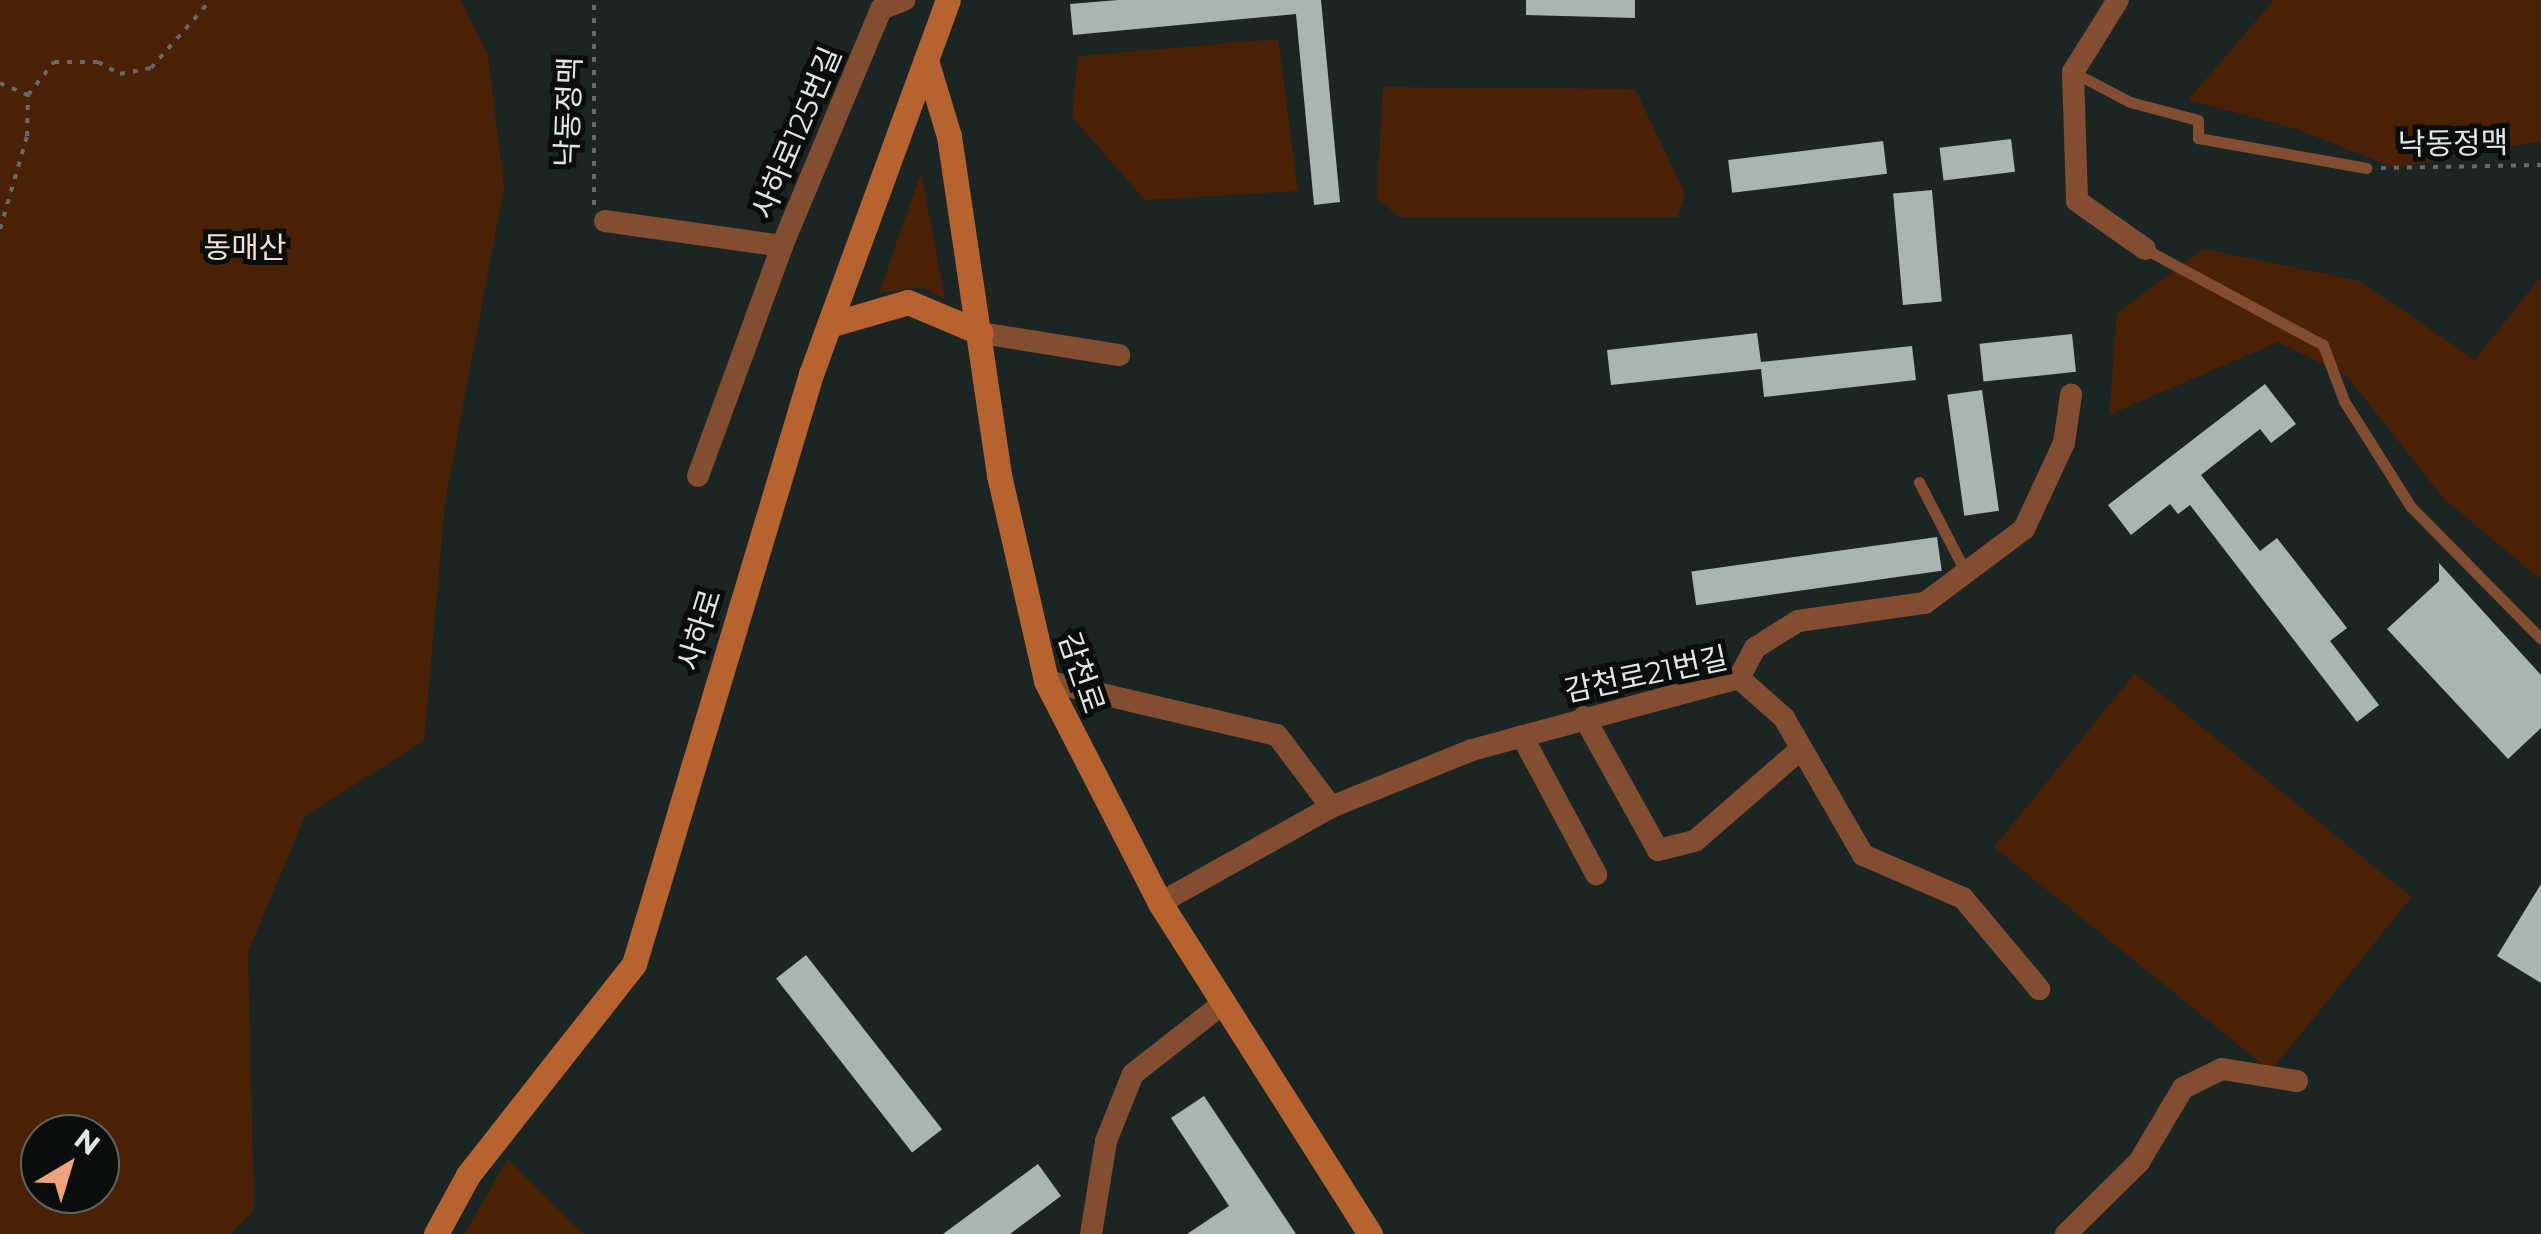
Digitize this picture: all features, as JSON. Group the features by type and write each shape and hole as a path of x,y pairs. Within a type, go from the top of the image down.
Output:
{"main road":[{"name":"사하로","path":"436,1234 468,1175 634,964 829,325 948,0"},
{"name":"감천로","path":"926,60 949,136 999,474 1046,680 1160,903 1370,1234"},
{"path":"829,325 908,302 981,333"}],"street":[{"name":"사하로125번길","path":"698,476 782,246 882,9 904,0"},
{"path":"2118,0 2073,72 2078,202 2145,250"},
{"name":"사하로125번길","path":"604,221 782,246"},
{"path":"981,333 1119,354"},
{"path":"1740,678 1754,648 1798,621 1925,602 2024,529 2064,443 2071,395"},
{"name":"감천로21번길","path":"1160,903 1331,808 1522,736 1740,678 1784,718 1862,854 1963,898 2039,989"},
{"path":"1046,680 1277,735 1331,808"},
{"path":"1584,717 1658,850 1694,841 1801,749"},
{"path":"1522,736 1596,874"},
{"path":"1090,1234 1106,1141 1133,1074 1222,1005"},
{"path":"2066,1234 2139,1162 2183,1088 2222,1068 2297,1081"}],"lane":[{"path":"2073,72 2130,102 2198,120 2198,138 2366,168"},
{"path":"2145,250 2323,345 2344,401 2411,506 2541,639"},
{"path":"1919,482 1966,573"}],"path":[{"path":"0,228 27,136 28,95 54,62 98,62 120,74 151,68 211,0"},
{"name":"낙동정맥","path":"594,0 589,198 604,221"},
{"path":"0,83 28,95"},
{"name":"낙동정맥","path":"2366,168 2541,165"}],"green space":[{"name":"동매산","path":"0,0 461,0 488,55 504,187 445,502 424,741 305,816 248,952 254,1210 231,1234 0,1234"},
{"path":"2274,0 2541,0 2541,141 2395,168 2297,129 2188,100"},
{"path":"1278,39 1298,191 1145,200 1072,117 1078,56"},
{"path":"1383,87 1635,89 1685,193 1678,217 1399,217 1377,198"},
{"path":"921,173 945,299 923,287 879,293"},
{"path":"2204,249 2360,281 2475,360 2541,276 2541,580 2444,499 2347,376 2278,342 2109,415 2117,313"},
{"path":"2135,673 2412,897 2271,1071 1994,847"},
{"path":"508,1159 583,1234 464,1234"}],"building":[{"path":"1118,0 1321,0 1340,202 1314,205 1296,14 1073,35 1070,4"},
{"path":"1526,0 1635,0 1635,18 1526,15"},
{"path":"2011,139 2015,172 1944,181 1940,148"},
{"path":"1883,141 1887,174 1732,193 1728,160"},
{"path":"1932,190 1942,302 1903,305 1893,193"},
{"path":"1757,333 1761,362 1912,346 1916,380 1764,397 1761,369 1611,385 1607,350"},
{"path":"2072,334 2076,372 1983,382 1980,344"},
{"path":"2265,384 2296,424 2271,443 2260,429 2201,475 2260,551 2277,538 2347,628 2330,641 2379,705 2357,722 2190,505 2178,514 2170,504 2131,535 2108,505"},
{"path":"1982,390 1999,511 1964,516 1947,395"},
{"path":"1937,537 1942,571 1696,605 1691,572"},
{"path":"2439,563 2541,675 2541,728 2508,759 2387,629 2439,581"},
{"path":"2541,884 2541,983 2497,956"},
{"path":"806,955 942,1129 912,1153 776,978"},
{"path":"1204,1096 1296,1234 1187,1234 1229,1206 1171,1118"},
{"path":"1038,1164 1061,1196 1010,1234 943,1234"}]}
